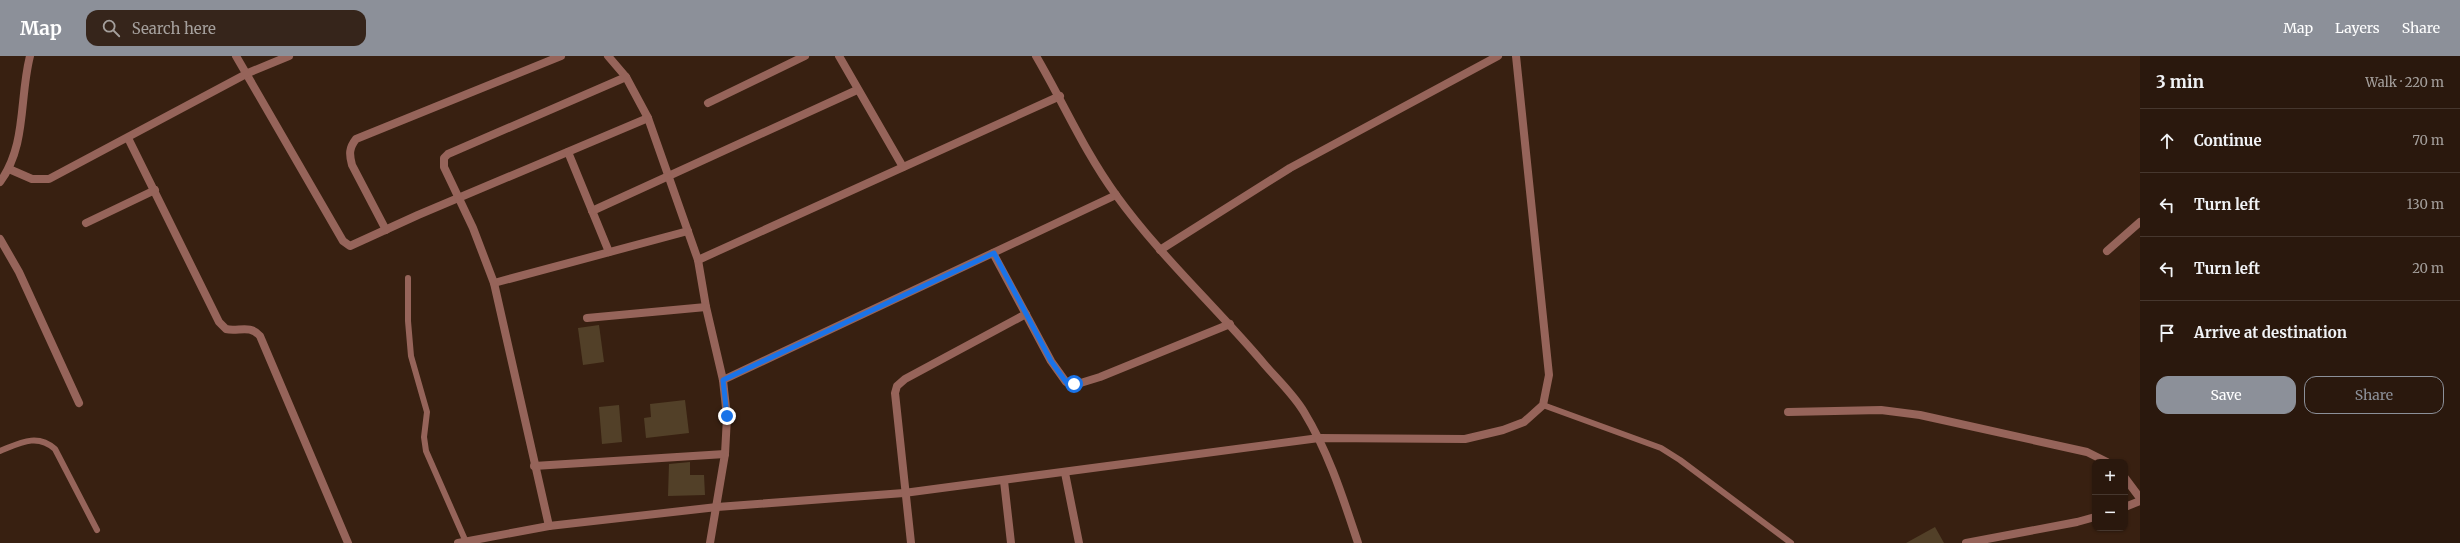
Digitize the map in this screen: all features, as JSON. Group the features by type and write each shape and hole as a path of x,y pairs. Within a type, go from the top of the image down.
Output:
{"street":[{"path":"0,182 9,169 18,148 30,56"},
{"path":"236,56 248,73 343,241 350,246 356,245 458,198 648,118"},
{"path":"9,169 32,179 49,179 248,73 289,56"},
{"path":"386,230 352,165 349,153 351,146 356,139 561,56"},
{"path":"608,56 626,77 648,118 698,260 706,307 723,380 727,416 725,454 710,543"},
{"path":"708,103 805,56"},
{"path":"839,56 857,90 903,167"},
{"path":"1036,56 1060,96 1077,135 1116,195 1160,250 1230,324 1303,410 1319,438 1338,482 1358,543"},
{"path":"1160,250 1290,168 1498,56"},
{"path":"462,542 548,526 717,507 904,493 1065,473 1319,438 1466,439 1503,430 1524,422 1543,405 1549,375 1516,56"},
{"path":"548,526 494,283 473,228 444,167 444,158 448,154 626,77"},
{"path":"592,211 857,90"},
{"path":"698,260 1060,96"},
{"path":"128,138 219,322 226,329 249,329 256,331 260,336 348,543"},
{"path":"568,152 609,252"},
{"path":"86,223 155,190"},
{"path":"723,380 1116,195"},
{"path":"2106,251 2140,222"},
{"path":"494,283 688,231"},
{"path":"0,239 19,272 80,403"},
{"path":"994,253 1051,361 1066,382 1074,384 1100,377 1230,324"},
{"path":"587,318 706,307"},
{"path":"912,543 904,493 895,393 897,386 905,379 1026,314"},
{"path":"1788,412 1881,410 1920,415 2087,452 2101,459"},
{"path":"534,466 725,454"},
{"path":"1065,473 1079,543"},
{"path":"1004,481 1011,543"},
{"path":"2128,482 2140,500 2128,505"},
{"path":"1966,543 2092,518"}],"lane":[{"path":"408,278 408,321 411,356 426,406 424,437 426,451 462,542"},
{"path":"1543,405 1661,448 1680,460 1792,543"},
{"path":"0,451 36,440 46,441 55,450 97,530"}],"building":[{"path":"599,325 604,362 583,365 578,328"},
{"path":"685,400 689,433 646,438 644,418 651,417 650,404"},
{"path":"619,405 622,442 602,444 599,407"},
{"path":"690,462 690,475 704,475 705,495 668,496 669,464"},
{"path":"1935,527 1944,543 1906,543"}],"route":[{"path":"727,416 723,380 994,253 1051,361 1066,382 1074,384"}]}
